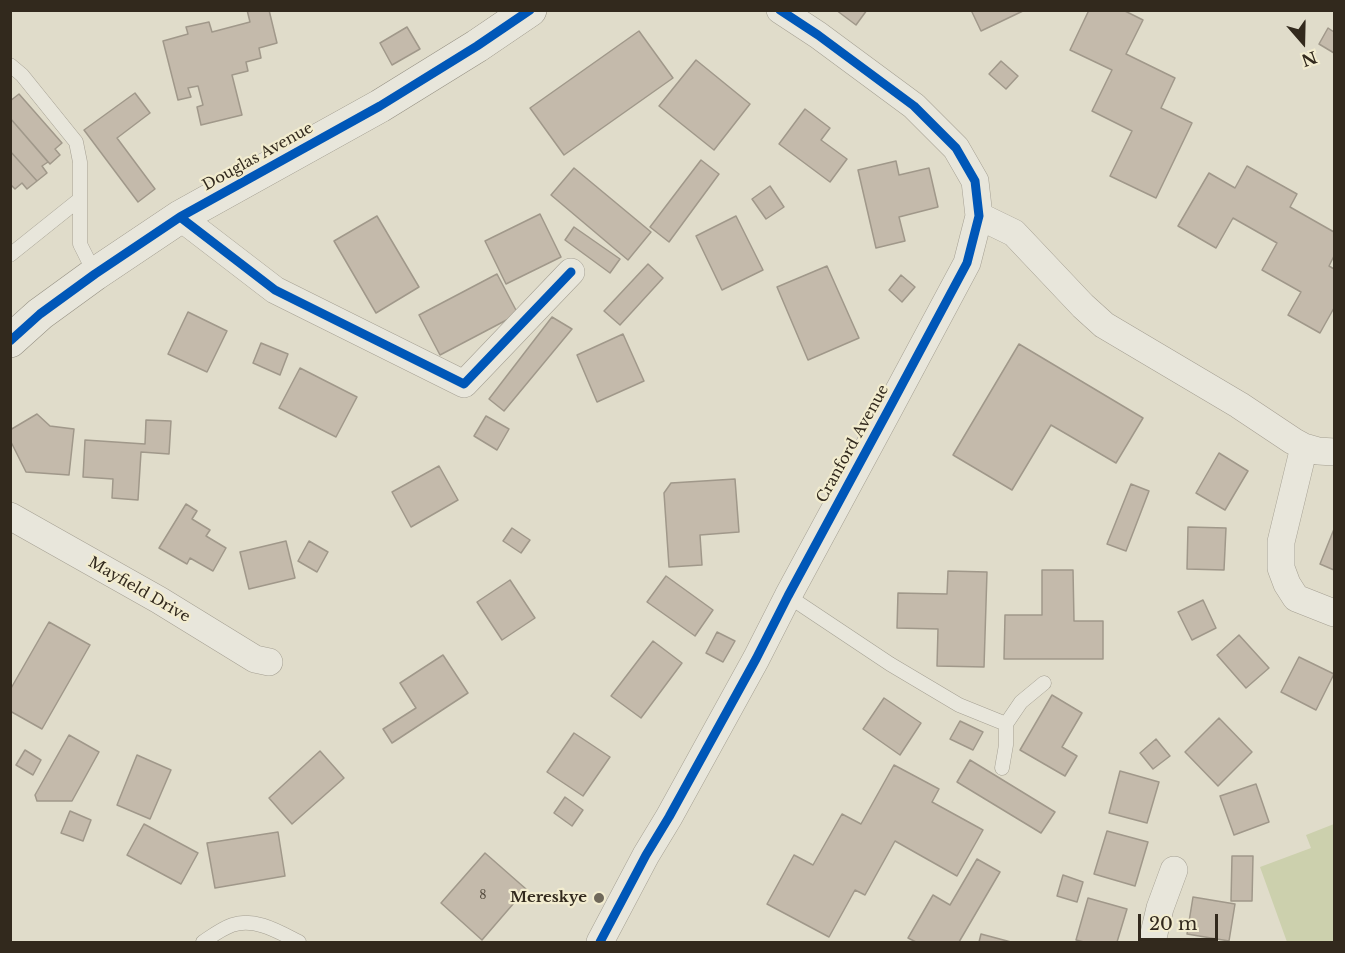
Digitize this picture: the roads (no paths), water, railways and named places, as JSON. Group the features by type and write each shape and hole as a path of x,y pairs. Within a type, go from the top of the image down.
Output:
{"street":[{"name":"Douglas Avenue","path":"10,341 40,314 180,217 380,106 530,10"},
{"name":"Cranford Avenue","path":"600,942 756,659 967,263 979,216 975,181 956,148 914,106 818,35 780,10"},
{"path":"979,216 1014,233 1104,325 1239,405 1304,447 1335,452"},
{"path":"180,217 275,290 464,384 571,272"},
{"path":"1304,447 1281,542 1281,568 1296,598 1335,613"},
{"name":"Mayfield Drive","path":"10,516 159,600 255,659 268,662"},
{"path":"1152,942 1160,908 1174,870"}],"lane":[{"path":"10,64 22,75 76,142 79,153 80,244 95,274"},
{"path":"10,255 80,199"},
{"path":"788,596 890,664 959,705 1006,724"},
{"path":"1002,768 1006,745 1006,724 1022,702 1044,683"},
{"path":"203,942 223,929 243,922 262,925 299,942"}],"place":[{"name":"Mereskye","path":"599,898"}]}
